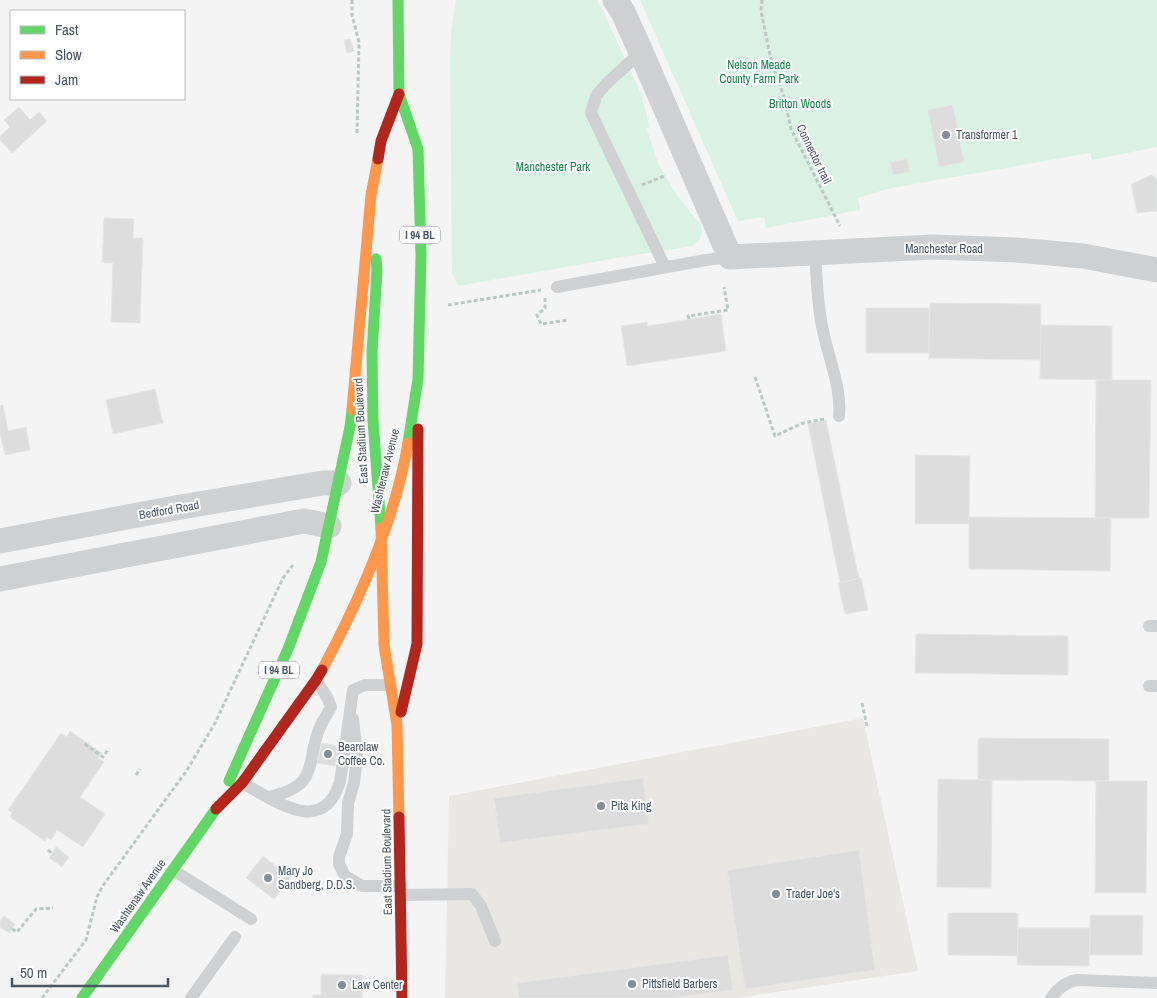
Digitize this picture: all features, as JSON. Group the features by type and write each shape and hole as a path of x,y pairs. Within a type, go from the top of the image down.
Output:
{"main road":[{"name":"Washtenaw Avenue","path":"82,998 216,809 242,783 316,680 343,630 382,537 395,498 405,459 418,379 421,294 418,149 399,94 398,0"},
{"name":"Washtenaw Avenue","path":"216,809 288,650 321,562 350,427 371,195 381,141 399,94"},
{"name":"East Stadium Boulevard","path":"371,195 377,271 372,353 373,420 382,537 384,645 397,725 402,998"},
{"name":"East Stadium Boulevard","path":"397,725 417,644 418,379"}],"street":[{"path":"615,0 623,12 641,52 730,257"},
{"name":"Manchester Road","path":"730,257 933,247 1017,250 1083,256 1157,270"},
{"name":"Bedford Road","path":"0,541 323,483 339,483"},
{"path":"111,520 118,556"},
{"path":"0,580 304,521 330,526"}],"lane":[{"path":"641,52 606,84 596,96 591,113 665,267"},
{"path":"815,253 821,323 838,391 839,416"},
{"name":"Manchester Road","path":"557,287 730,257"},
{"path":"268,797 286,793 303,780 309,772 317,733 330,708 327,697 316,680"},
{"path":"242,783 303,813 316,810 328,804 336,795 341,773 353,690 365,685 391,685"},
{"path":"350,701 357,756 354,783 348,803 347,834 339,857 342,871 349,880 362,886 472,894 481,906 495,941"},
{"path":"341,773 348,803"},
{"path":"173,870 251,919"},
{"path":"191,998 234,937"},
{"path":"1051,998 1059,988 1071,981 1077,980 1157,982"}],"path":[{"name":"Connector trail","path":"762,0 761,11 771,60 784,97 791,129 840,226"},
{"path":"689,319 688,316 728,310 724,287"},
{"path":"448,305 544,290 545,308 538,315 541,324 568,320"},
{"path":"755,377 775,436 803,423 839,416"},
{"path":"42,998 86,940 97,897 102,887 187,770 215,723 283,578 297,559"},
{"path":"862,703 867,726"},
{"path":"85,744 103,757 110,748"},
{"path":"136,775 140,769"},
{"path":"48,850 52,853"},
{"path":"12,929 17,932 36,909 52,908"}],"shaded area":[{"path":"863,718 918,971 736,998 445,998 449,796"}],"green space":[{"name":"Manchester Park","path":"456,0 597,0 642,96 649,126 647,130 658,163 674,191 701,226 700,239 693,246 458,286 452,273 450,62 451,32"},
{"name":"Nelson Meade County Farm Park","path":"640,0 1157,0 1157,147 1092,160 1090,153 887,189 858,198 860,210 766,228 764,217 738,221"}],"building":[{"path":"350,39 354,51 347,53 344,40"},
{"name":"Transformer 1","path":"953,105 964,162 939,167 928,110"},
{"path":"19,107 30,120 39,112 47,121 12,153 0,140 0,136 10,127 4,120"},
{"path":"907,159 910,172 893,175 890,162"},
{"path":"1152,175 1157,179 1157,211 1137,213 1131,184"},
{"path":"104,218 134,219 133,238 143,238 140,323 111,322 113,263 102,263"},
{"path":"930,303 1041,304 1041,360 929,358"},
{"path":"866,308 929,308 929,353 866,353"},
{"path":"721,314 726,351 627,366 621,326 647,322 648,326"},
{"path":"1041,325 1112,326 1112,380 1040,379"},
{"path":"1096,380 1151,380 1149,518 1095,518"},
{"path":"155,389 163,423 113,434 106,400"},
{"path":"3,405 8,431 26,427 30,450 5,455 0,433 0,406"},
{"path":"826,420 859,579 840,583 808,424"},
{"path":"915,455 970,456 969,524 915,524"},
{"path":"969,517 1111,518 1110,571 969,569"},
{"path":"861,578 868,610 845,614 838,583"},
{"path":"916,634 1068,636 1068,675 915,673"},
{"path":"70,731 102,753 98,758 104,762 80,797 105,814 83,847 57,830 51,840 47,837 45,841 10,817 12,813 8,810 61,733 67,737"},
{"path":"978,738 1109,739 1109,781 978,780"},
{"name":"Bearclaw Coffee Co.","path":"322,743 339,746 335,766 317,763"},
{"path":"643,778 649,824 500,843 494,798"},
{"path":"938,779 992,780 991,888 937,887"},
{"path":"1096,781 1147,781 1146,893 1095,893"},
{"path":"56,847 69,857 62,867 49,858"},
{"path":"859,850 875,970 745,989 727,870"},
{"name":"Mary Jo Sandberg, D.D.S.","path":"263,856 291,878 274,899 246,878"},
{"path":"948,913 1018,913 1018,956 948,955"},
{"path":"1090,915 1143,915 1142,955 1090,955"},
{"path":"4,916 15,924 9,933 0,927 0,921"},
{"path":"1018,928 1090,928 1089,966 1017,965"},
{"path":"728,955 733,990 671,998 519,998 517,983"},
{"name":"Law Center","path":"321,974 363,975 362,998 313,998 313,995 321,995"}],"traffic: fast":[{"path":"398,0 399,94 418,149 421,255 418,379 408,443"},
{"path":"376,259 377,271 372,353 373,420 381,528"},
{"path":"229,781 288,649 321,562 352,410"},
{"path":"82,998 216,809"}],"traffic: slow":[{"path":"352,410 371,195 378,159"},
{"path":"322,670 374,560 394,501 408,443"},
{"path":"381,528 384,645 397,725 399,817"}],"traffic: jam":[{"path":"378,159 381,141 399,94"},
{"path":"401,712 417,644 418,429"},
{"path":"216,809 242,783 322,670"},
{"path":"399,817 402,998"}],"place":[{"name":"Transformer 1","path":"946,135"},
{"name":"Bearclaw Coffee Co.","path":"328,754"},
{"name":"Pita King","path":"601,806"},
{"name":"Mary Jo Sandberg, D.D.S.","path":"268,878"},
{"name":"Trader Joe's","path":"776,894"},
{"name":"Pittsfield Barbers","path":"632,984"},
{"name":"Law Center","path":"342,985"}],"park label":[{"name":"Britton Woods","path":"800,104"}]}
